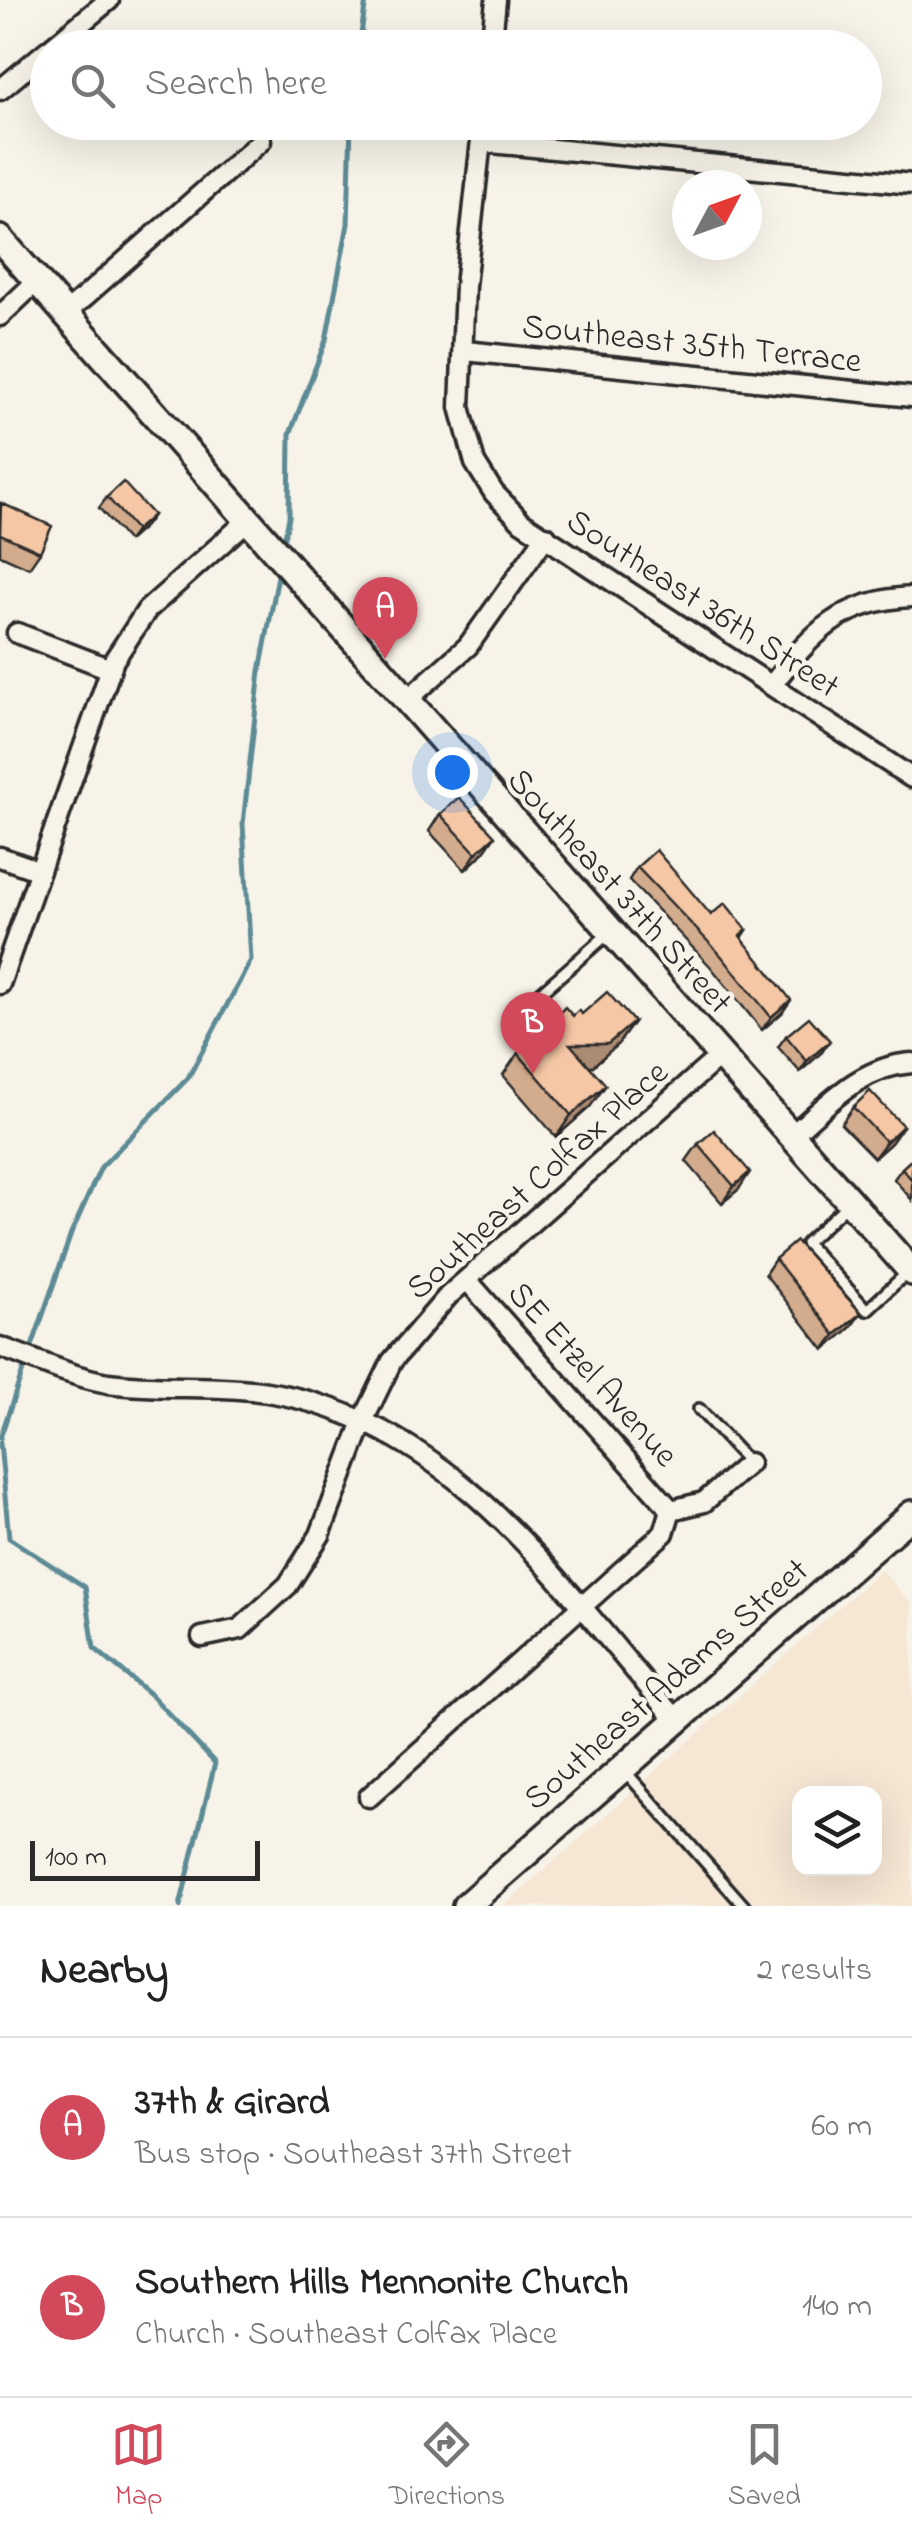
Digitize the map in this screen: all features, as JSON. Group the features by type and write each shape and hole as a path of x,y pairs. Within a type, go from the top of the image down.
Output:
{"main road":[{"name":"Southeast 37th Street","path":"0,239 911,1271"},
{"name":"Southeast Adams Street","path":"466,1906 912,1514"}],"street":[{"path":"72,30 108,0"},
{"path":"493,30 496,0"},
{"path":"0,90 30,65"},
{"path":"465,352 465,286 481,140"},
{"path":"548,140 912,184"},
{"path":"66,314 261,141"},
{"path":"0,316 38,280"},
{"name":"Southeast 35th Terrace","path":"465,352 912,397"},
{"name":"Southeast 36th Street","path":"465,352 460,407 475,463 512,513 912,778"},
{"path":"0,984 110,669 147,610 252,524"},
{"path":"406,700 468,646 546,536"},
{"path":"772,685 810,636 837,617 878,601 912,596"},
{"path":"17,634 110,669"},
{"path":"0,857 40,870"},
{"name":"Southeast Colfax Place","path":"202,1638 240,1629 288,1585 320,1535 364,1420 392,1361 468,1280 721,1055"},
{"path":"791,1136 854,1081 886,1067 912,1064"},
{"name":"SE Etzel Avenue","path":"468,1280 672,1510"},
{"path":"0,1347 105,1382 268,1392 364,1420 419,1448 490,1506 677,1720"},
{"path":"369,1797 664,1533 672,1510 704,1502 749,1463"}],"lane":[{"path":"522,1009 611,932"},
{"path":"850,1202 806,1243 867,1310 911,1271"},
{"path":"699,1409 749,1463"},
{"path":"622,1768 744,1906"}],"shaded area":[{"path":"881,1570 912,1604 912,1906 504,1906"}],"building":[{"path":"123,482 153,515 136,530 107,497"},
{"path":"1,503 52,526 40,552 0,534"},
{"path":"459,797 495,836 476,853 440,814"},
{"path":"656,850 711,915 725,903 747,930 740,936 791,1000 771,1017 719,953 637,867"},
{"path":"607,992 634,1022 608,1044 570,1044 606,1085 571,1115 518,1053 565,1007 573,1016 579,1010 582,1014"},
{"path":"809,1017 830,1041 807,1061 786,1036"},
{"path":"870,1091 903,1126 886,1142 853,1107"},
{"path":"714,1130 750,1172 734,1186 698,1144"},
{"path":"912,1159 912,1180 902,1168"},
{"path":"796,1241 861,1313 835,1335 775,1259"}],"waterway":[{"path":"362,30 366,0"},
{"path":"283,545 289,517 290,434 326,340 348,224 350,140"},
{"path":"30,1352 71,1234 101,1167 188,1078 251,960 243,824 260,671 279,571"},
{"path":"0,1438 26,1362"},
{"path":"0,1443 9,1538 85,1587 94,1648 152,1696 215,1763 180,1906"}],"place":[{"name":"37th & Girard","path":"385,659"},
{"name":"Southern Hills Mennonite Church","path":"533,1074"}]}
